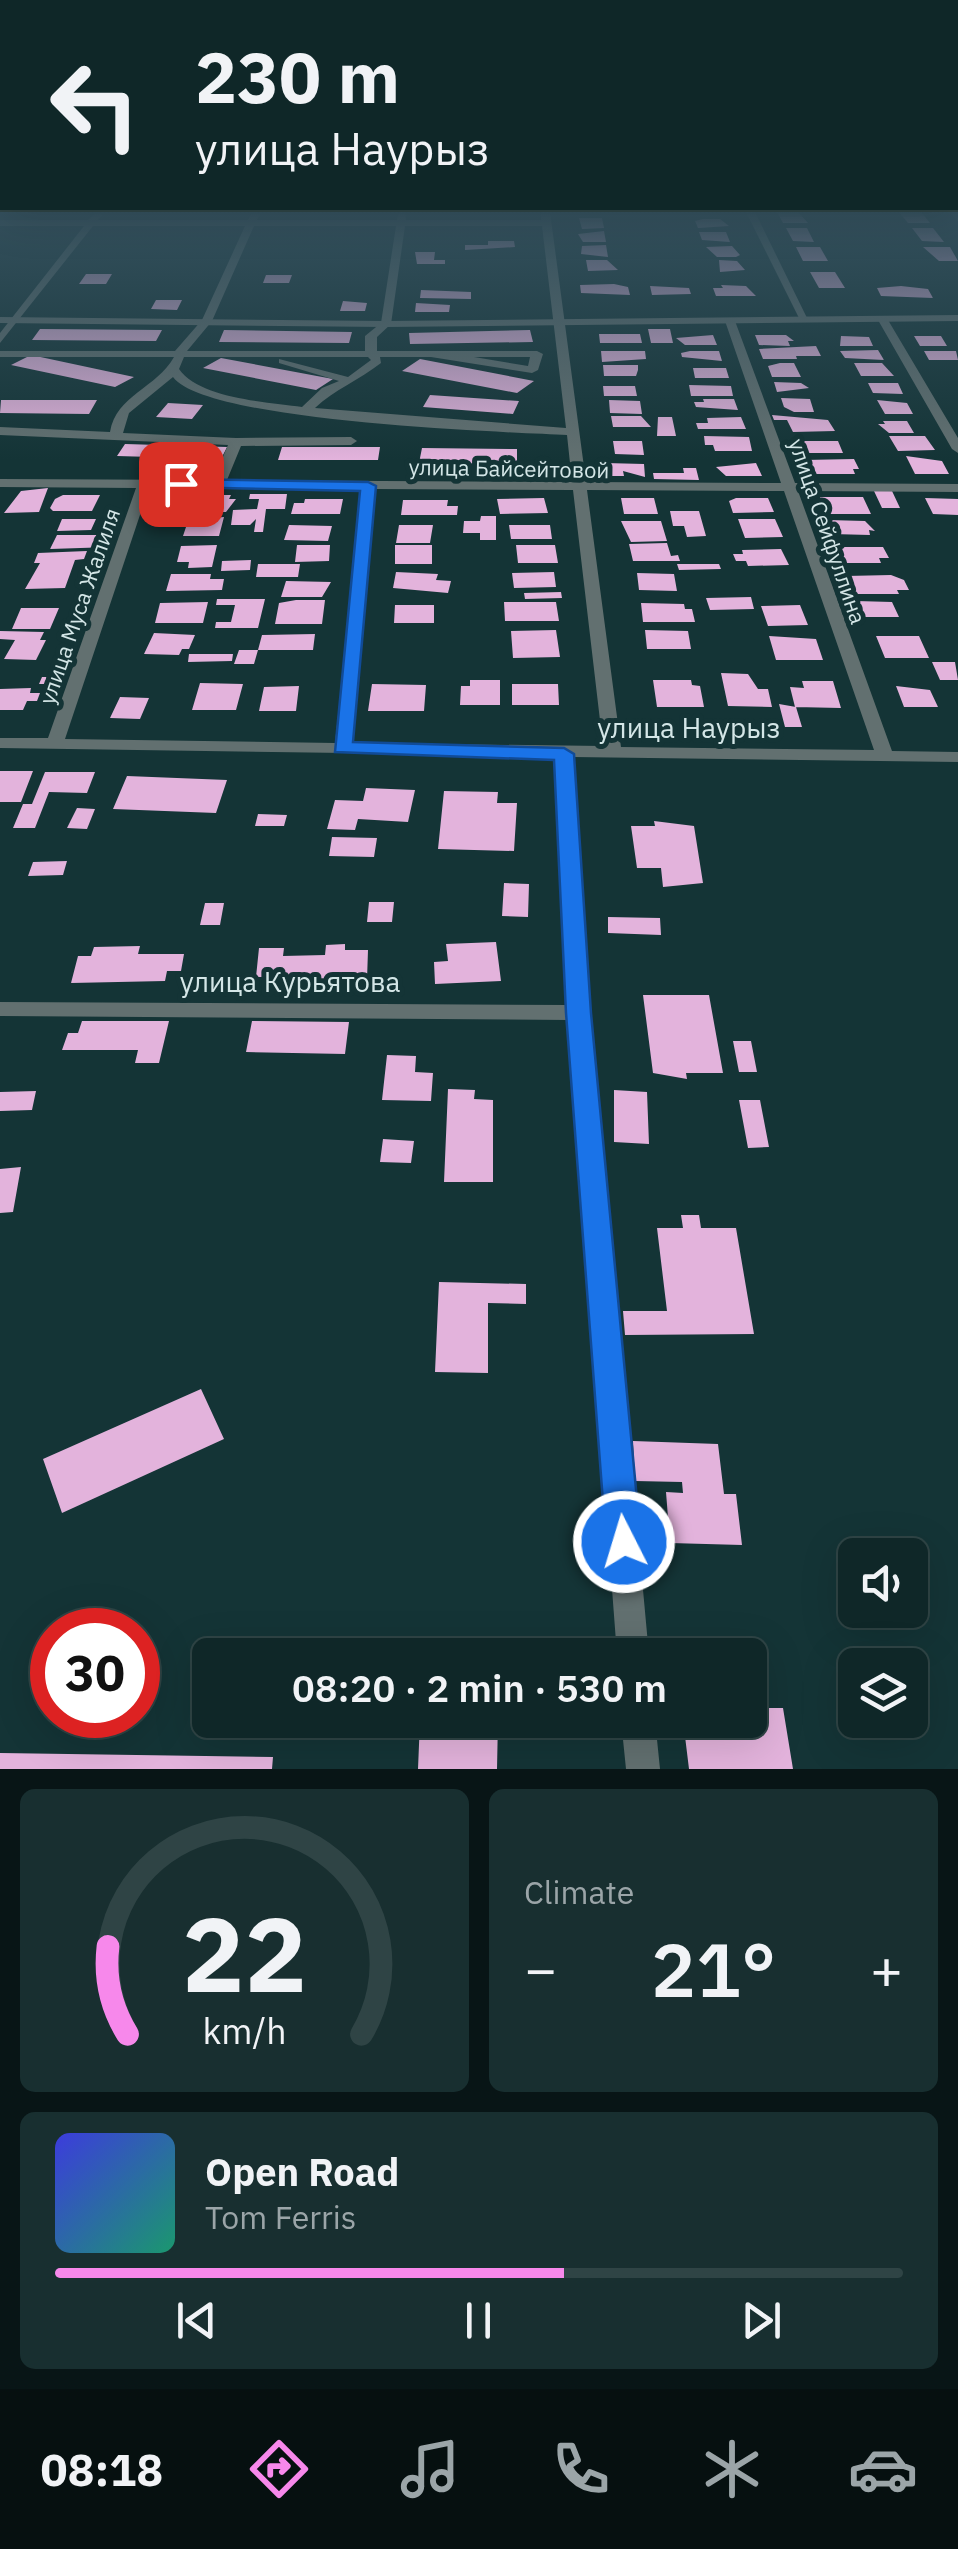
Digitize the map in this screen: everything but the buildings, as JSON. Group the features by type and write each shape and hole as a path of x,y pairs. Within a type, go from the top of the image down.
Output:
{"street":[{"path":"0,340 34,295"},
{"path":"116,438 116,424 124,409 175,370 181,352 207,322 220,295"},
{"path":"307,409 326,391 377,361 371,353 371,336 386,324 390,295"},
{"path":"553,295 582,489 613,754"},
{"path":"792,295 805,320"},
{"path":"0,320 386,324 958,318"},
{"path":"884,320 958,449"},
{"name":"улица Сейфуллина","path":"730,321 885,756"},
{"path":"0,354 181,352 537,354 538,360 532,370 516,370 430,354"},
{"path":"236,352 308,366 350,380"},
{"path":"175,370 186,384 242,402 573,432"},
{"path":"0,431 236,442 351,441"},
{"path":"218,484 236,442"},
{"name":"улица Байсейтовой","path":"0,482 582,489 958,488"},
{"name":"улица Муса Жалиля","path":"56,743 144,484"},
{"path":"342,748 368,486"},
{"name":"улица Наурыз","path":"0,743 958,757"},
{"path":"564,754 579,1013 632,1638"},
{"name":"улица Курьятова","path":"0,1009 579,1013"},
{"path":"640,1738 643,1769"}],"route":[{"path":"181,484 368,486 342,748 564,754 579,1013 624,1542"}]}
